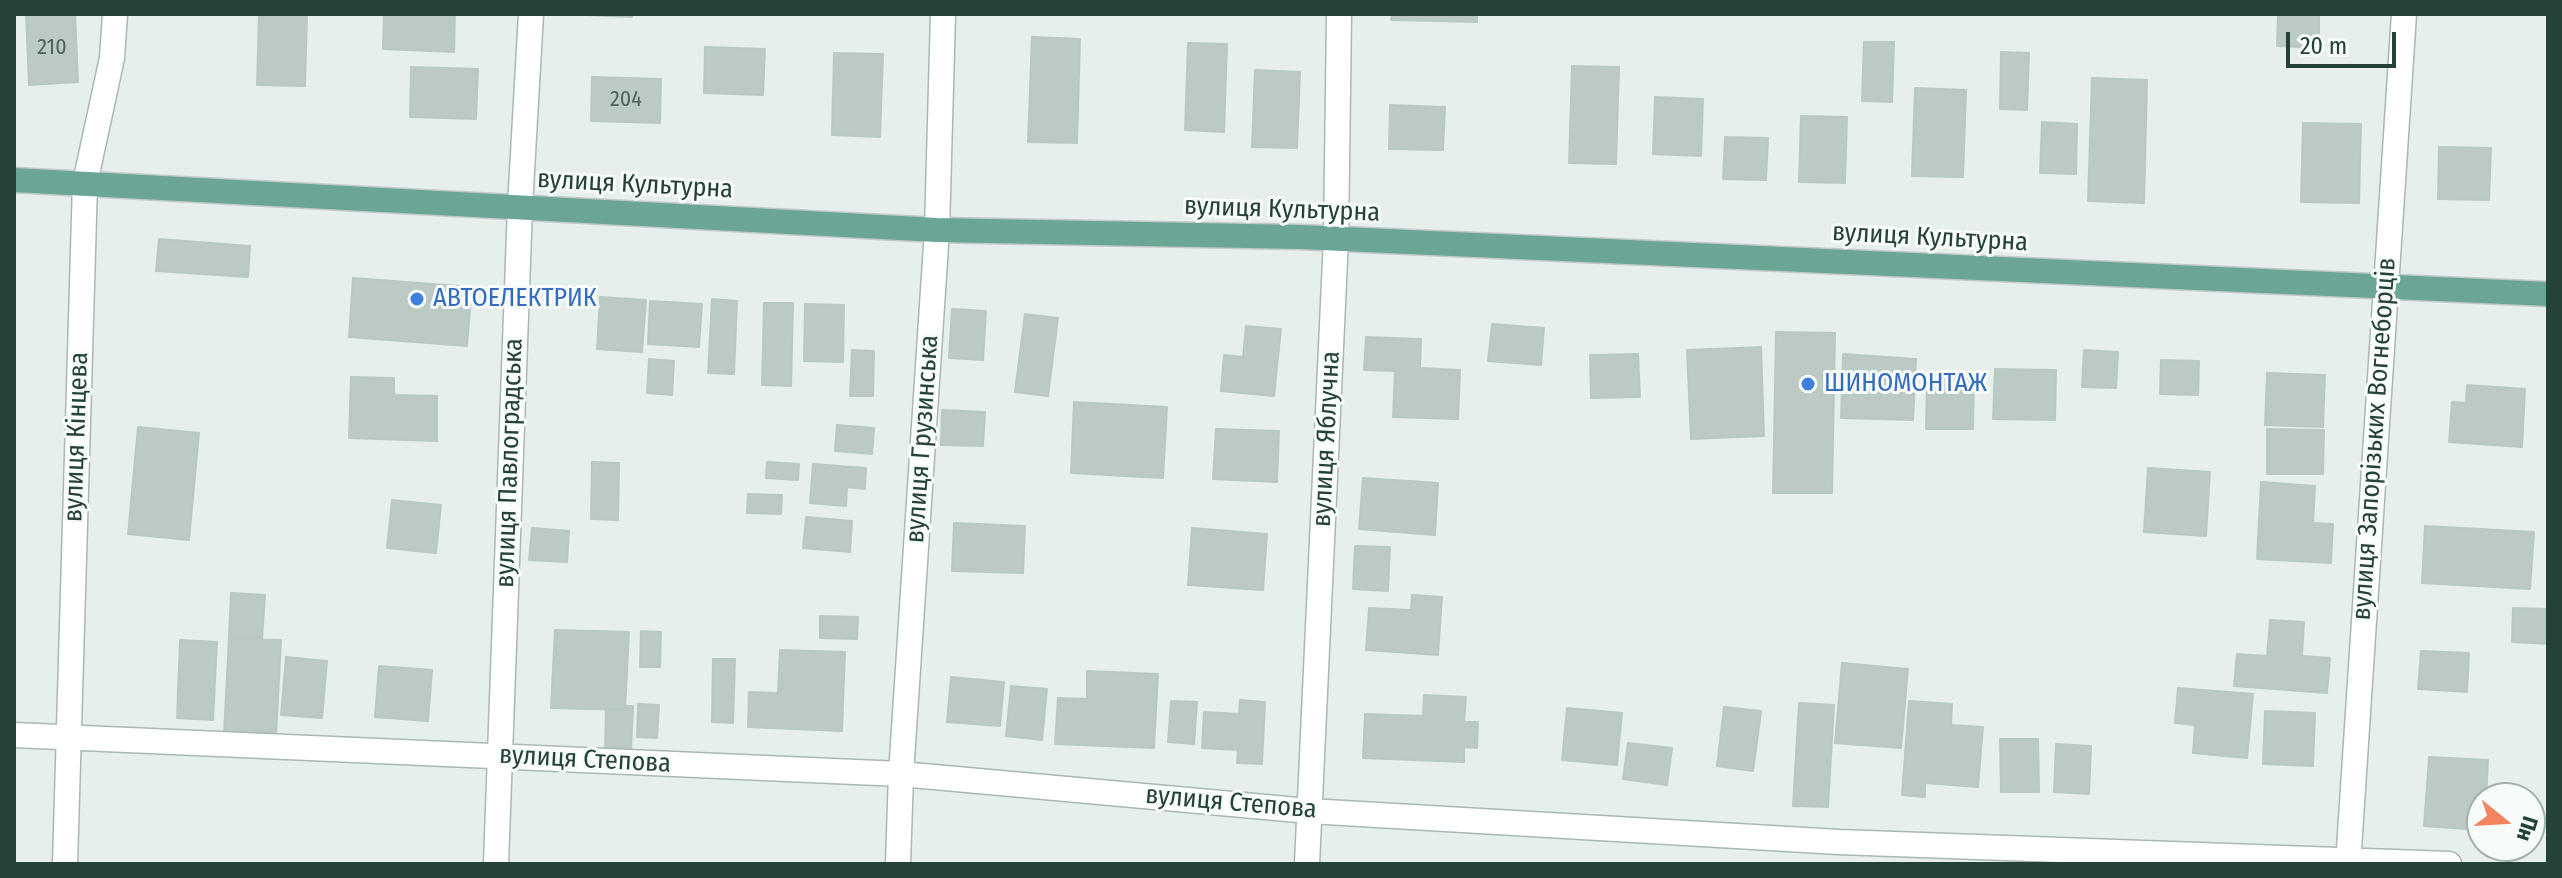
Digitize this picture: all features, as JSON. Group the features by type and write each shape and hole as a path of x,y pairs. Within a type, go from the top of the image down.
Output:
{"main road":[{"name":"вулиця Культурна","path":"14,180 937,230 1336,239 2548,294"}],"street":[{"name":"вулиця Кінцева","path":"65,864 85,183 112,58 115,14"},
{"name":"вулиця Павлоградська","path":"496,864 520,206 531,14"},
{"name":"вулиця Грузинська","path":"898,864 901,774 937,230 943,14"},
{"name":"вулиця Яблучна","path":"1307,864 1336,239 1339,14"},
{"name":"вулиця Запорізьких Вогнеборців","path":"2348,862 2404,14"},
{"name":"вулиця Степова","path":"14,735 901,774 1309,811 1839,853 2449,864"}],"building":[{"path":"26,14 75,14 78,82 29,85"},
{"path":"259,14 307,14 305,86 257,85"},
{"path":"384,14 455,14 454,52 383,49"},
{"path":"564,14 632,14 632,17"},
{"path":"1392,14 1477,14 1477,22 1391,20"},
{"path":"2278,14 2319,14 2319,48 2277,46"},
{"path":"1032,37 1080,39 1077,143 1028,142"},
{"path":"1864,42 1894,42 1892,102 1862,101"},
{"path":"1188,43 1227,44 1224,132 1185,130"},
{"path":"705,47 765,49 763,95 704,93"},
{"path":"2001,52 2029,53 2027,110 2000,109"},
{"path":"834,53 883,54 880,137 832,135"},
{"path":"1572,66 1619,67 1616,164 1569,163"},
{"path":"411,67 478,69 476,119 410,117"},
{"path":"1255,70 1300,72 1297,148 1252,147"},
{"path":"592,77 661,79 660,123 591,121"},
{"path":"2092,78 2147,80 2144,203 2088,201"},
{"path":"1915,88 1966,90 1963,177 1912,176"},
{"path":"1655,97 1703,99 1701,156 1653,154"},
{"path":"1390,105 1445,107 1443,150 1389,149"},
{"path":"1801,116 1847,117 1845,183 1799,182"},
{"path":"2042,122 2077,124 2076,174 2040,173"},
{"path":"2303,123 2361,124 2359,203 2301,202"},
{"path":"1725,137 1768,138 1766,180 1723,179"},
{"path":"2439,147 2491,148 2489,200 2438,199"},
{"path":"159,239 250,246 248,277 156,271"},
{"path":"353,278 472,287 467,346 349,337"},
{"path":"600,297 646,300 642,352 597,349"},
{"path":"712,299 737,301 734,374 708,373"},
{"path":"650,301 702,304 699,347 648,344"},
{"path":"764,303 793,303 791,386 762,385"},
{"path":"805,304 844,305 843,362 804,361"},
{"path":"952,309 986,311 983,360 949,358"},
{"path":"1025,314 1058,318 1048,396 1015,392"},
{"path":"1492,324 1544,328 1541,365 1488,361"},
{"path":"1246,326 1281,329 1274,396 1221,391 1224,355 1243,357"},
{"path":"1776,332 1835,333 1832,493 1773,493"},
{"path":"1366,337 1421,339 1420,368 1460,370 1458,419 1393,417 1395,371 1364,370"},
{"path":"1761,347 1764,436 1691,439 1687,350"},
{"path":"852,350 874,351 873,396 850,396"},
{"path":"2084,350 2118,352 2116,388 2082,387"},
{"path":"1638,354 1640,397 1591,398 1590,355"},
{"path":"1843,354 1916,359 1913,420 1841,418"},
{"path":"649,359 674,361 672,395 647,393"},
{"path":"2161,360 2199,361 2198,395 2160,394"},
{"path":"1995,369 2056,370 2055,420 1993,419"},
{"path":"2267,373 2325,375 2323,427 2265,425"},
{"path":"1927,376 1974,377 1973,429 1926,429"},
{"path":"351,377 394,378 394,395 437,396 437,441 349,438"},
{"path":"2467,385 2525,389 2522,447 2449,442 2452,402 2466,403"},
{"path":"1074,402 1167,407 1163,478 1071,473"},
{"path":"942,410 985,412 983,446 941,445"},
{"path":"837,425 874,428 872,454 835,451"},
{"path":"138,427 199,433 189,540 128,534"},
{"path":"1216,429 1279,431 1277,482 1213,479"},
{"path":"2267,429 2324,430 2323,474 2267,474"},
{"path":"592,462 619,463 618,520 591,519"},
{"path":"767,462 799,464 798,480 766,478"},
{"path":"813,464 866,468 865,489 847,487 846,506 810,503"},
{"path":"2148,468 2210,472 2206,536 2144,532"},
{"path":"1363,478 1438,483 1435,535 1359,529"},
{"path":"2261,482 2315,486 2313,523 2333,524 2331,563 2257,559"},
{"path":"748,494 782,495 781,514 747,513"},
{"path":"392,500 441,505 436,553 387,548"},
{"path":"806,517 852,521 850,552 803,548"},
{"path":"954,523 1025,526 1023,573 952,571"},
{"path":"2425,526 2534,532 2530,589 2422,583"},
{"path":"532,528 569,531 567,562 529,560"},
{"path":"1192,528 1267,534 1263,590 1188,585"},
{"path":"1355,546 1390,547 1388,591 1353,589"},
{"path":"231,593 265,595 262,639 229,638"},
{"path":"1412,595 1442,597 1438,655 1366,650 1369,608 1411,610"},
{"path":"2513,608 2548,609 2548,644 2512,642"},
{"path":"820,616 858,617 857,639 820,638"},
{"path":"2270,620 2304,622 2302,656 2330,658 2327,693 2234,686 2237,654 2267,656"},
{"path":"555,630 629,632 625,710 551,708"},
{"path":"641,631 661,632 660,667 640,667"},
{"path":"229,638 281,640 276,736 224,734"},
{"path":"180,640 217,642 213,720 177,718"},
{"path":"780,650 845,652 842,731 748,727 749,692 778,693"},
{"path":"2421,651 2469,653 2467,692 2418,689"},
{"path":"286,657 327,661 322,718 281,715"},
{"path":"713,659 735,659 733,723 712,722"},
{"path":"1842,663 1908,669 1901,748 1835,743"},
{"path":"379,666 432,670 428,721 375,717"},
{"path":"1087,671 1158,674 1154,748 1055,744 1058,698 1087,699"},
{"path":"951,677 1004,682 1000,726 947,722"},
{"path":"1011,686 1047,689 1042,740 1006,736"},
{"path":"2178,688 2253,694 2247,758 2193,753 2195,725 2175,723"},
{"path":"1424,695 1466,697 1464,722 1478,722 1477,748 1464,747 1464,762 1363,758 1365,714 1423,716"},
{"path":"1240,700 1265,702 1262,764 1237,763 1238,750 1202,748 1204,712 1239,714"},
{"path":"1171,701 1197,702 1194,744 1168,742"},
{"path":"1909,701 1952,704 1951,725 1983,727 1978,787 1925,783 1925,797 1902,795"},
{"path":"1799,703 1834,705 1828,807 1793,806"},
{"path":"638,704 659,705 657,738 637,737"},
{"path":"626,706 633,706 631,750 605,751 606,709 625,710"},
{"path":"1724,707 1761,711 1753,771 1717,766"},
{"path":"1567,708 1622,713 1617,765 1562,760"},
{"path":"2265,711 2315,713 2313,766 2263,764"},
{"path":"2000,739 2038,739 2039,792 2001,792"},
{"path":"1628,743 1672,748 1667,785 1623,779"},
{"path":"2056,744 2091,746 2089,794 2054,792"},
{"path":"2429,757 2488,760 2487,782 2466,782 2466,829 2424,826"}],"place":[{"name":"АВТОЕЛЕКТРИК","path":"417,299"},
{"name":"ШИНОМОНТАЖ","path":"1808,384"}]}
